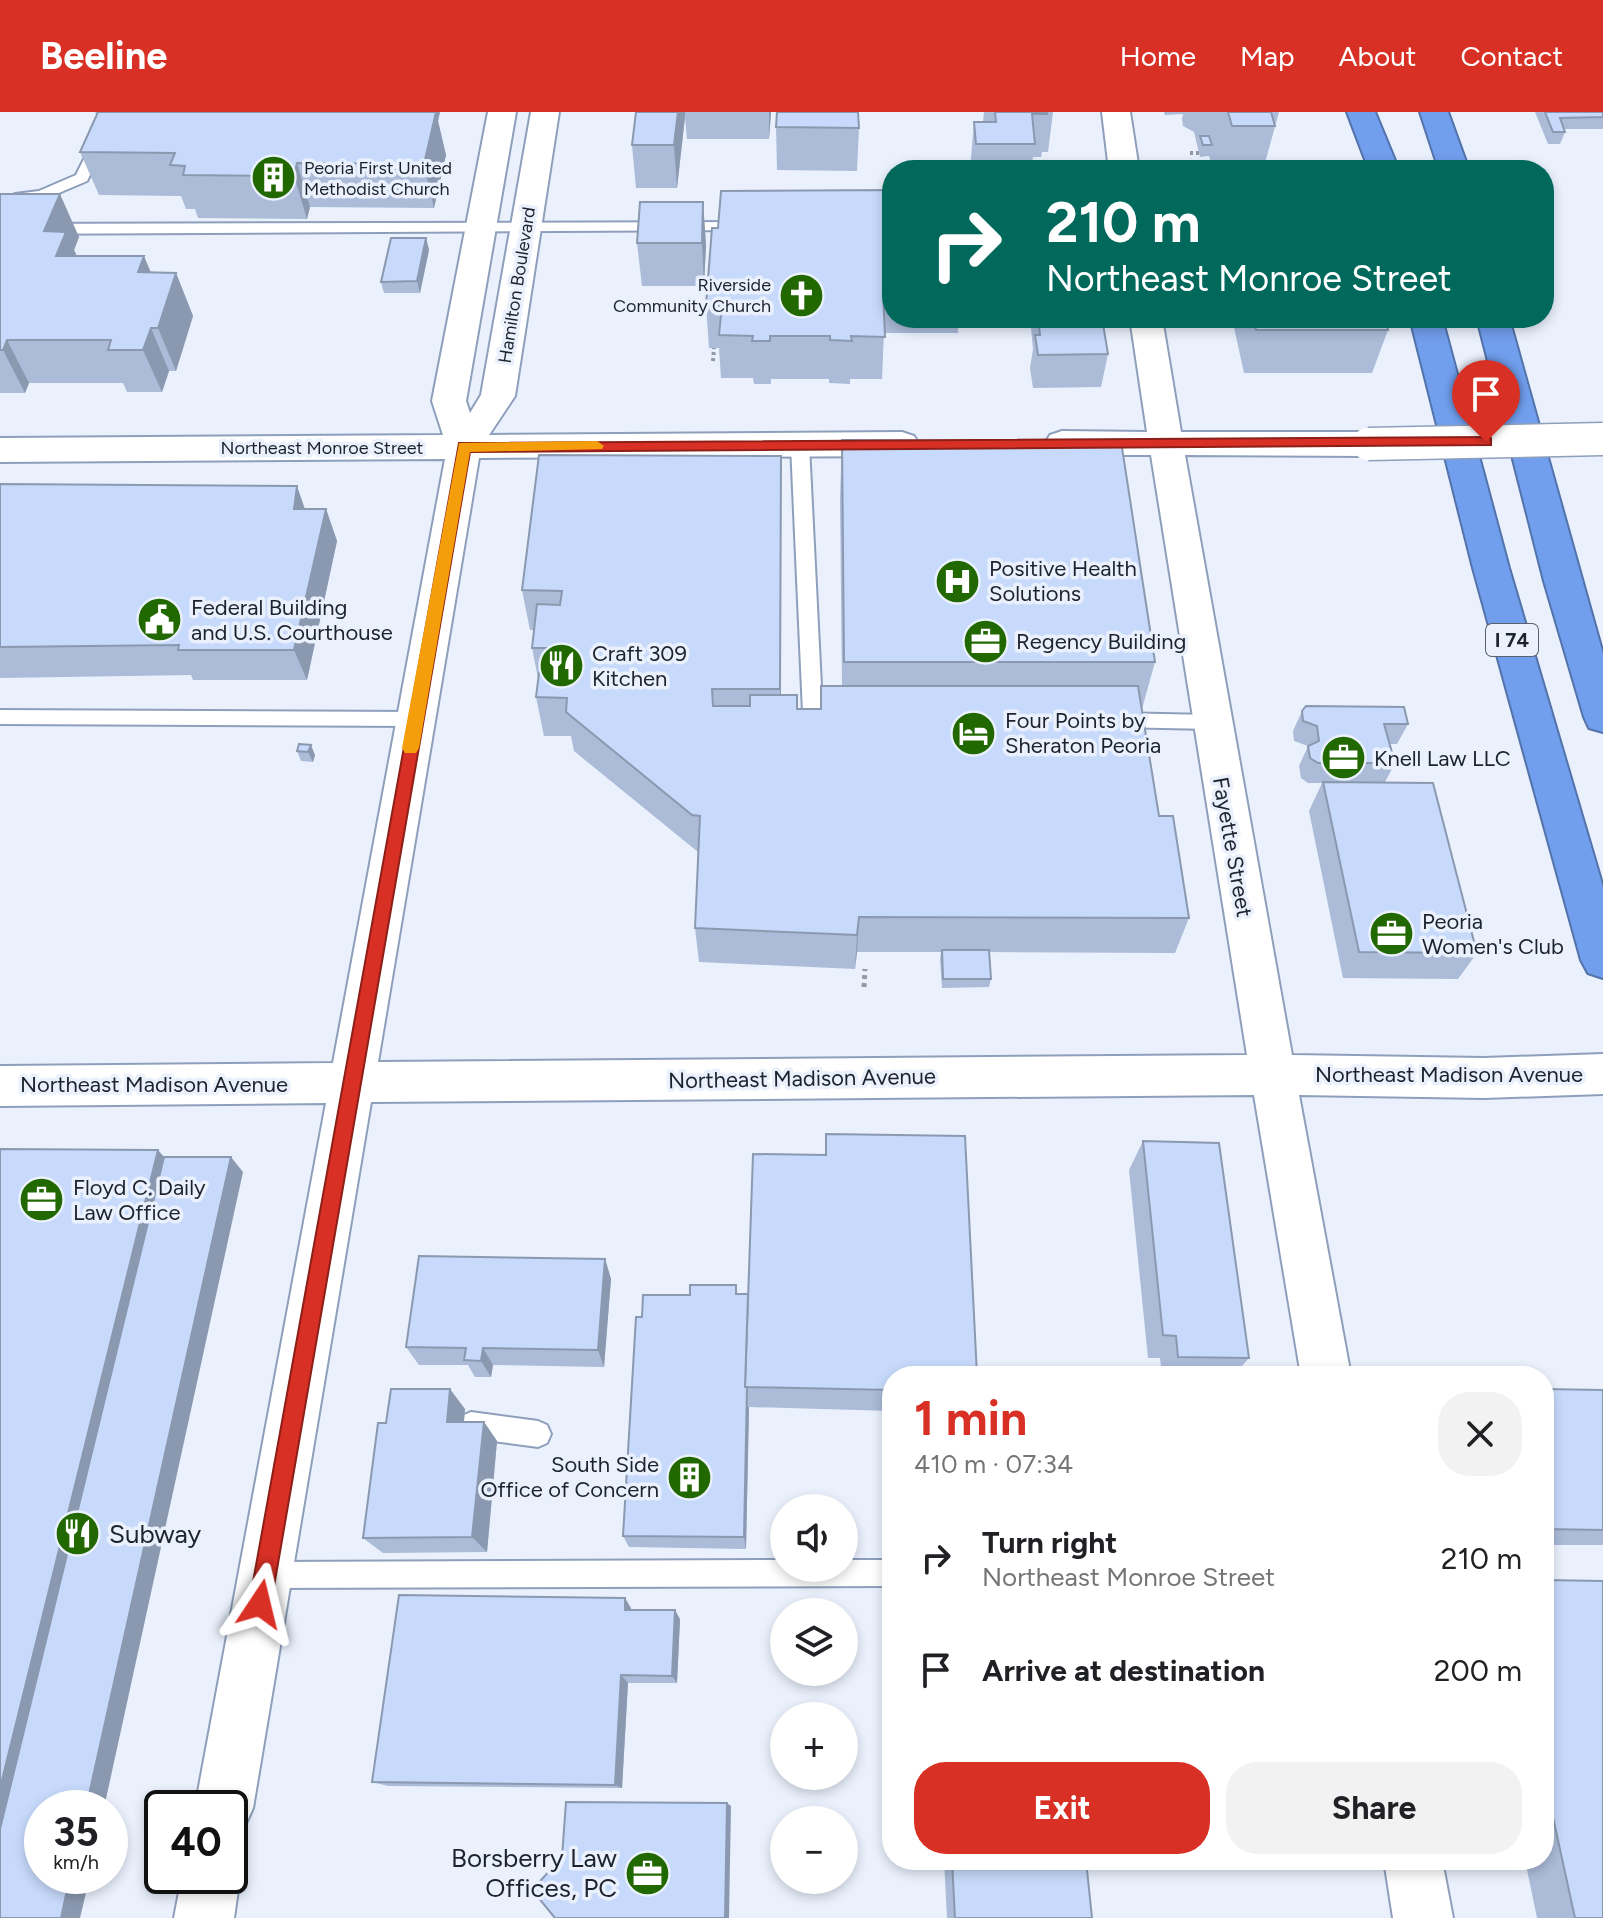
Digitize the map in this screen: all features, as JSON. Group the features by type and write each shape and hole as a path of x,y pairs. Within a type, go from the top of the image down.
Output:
{"highway":[{"path":"1361,112 1381,160"},
{"path":"1370,112 1382,160"},
{"path":"1434,112 1452,160"},
{"path":"1452,160 1465,112"},
{"name":"I 74","path":"1429,328 1491,568 1603,960"},
{"path":"1496,328 1562,581 1603,717"}],"street":[{"name":"Hamilton Boulevard","path":"464,447 449,401 502,112"},
{"name":"Hamilton Boulevard","path":"227,1790 464,447 498,396 545,112"},
{"path":"1116,112 1123,160"},
{"name":"Fayette Street","path":"1147,328 1211,722 1324,1366"},
{"path":"1030,443 1368,444 1603,439"},
{"name":"Northeast Monroe Street","path":"0,450 939,444"},
{"name":"Northeast Madison Avenue","path":"0,1086 1272,1073 1484,1078 1603,1074"},
{"path":"1415,1870 1423,1918"},
{"path":"204,1918 208,1894"}],"lane":[{"path":"14,197 42,195 65,188 82,178 104,131"},
{"path":"0,229 761,227"},
{"path":"800,445 813,713 860,714"},
{"path":"0,717 416,719"},
{"path":"1096,719 1211,722"},
{"path":"471,1425 538,1434"},
{"path":"265,1575 882,1573"}],"path":[{"path":"1190,153 1202,153"},
{"path":"713,361 714,348"},
{"path":"864,987 865,969"}],"building":[{"path":"98,112 436,112 424,164 297,163 294,176 183,175 185,166 170,165 175,153 80,152"},
{"path":"636,112 678,112 674,145 632,145"},
{"path":"777,112 858,112 859,128 776,127"},
{"path":"995,112 1047,114 1032,114 1035,144 976,144 974,122 996,122"},
{"path":"1228,112 1271,112 1275,126 1232,126"},
{"path":"1545,112 1603,112 1603,117 1560,118 1565,132 1553,132"},
{"path":"1200,136 1209,136 1212,145 1203,145"},
{"name":"Riverside Community Church","path":"882,190 882,328 885,328 885,337 851,336 852,341 830,340 830,336 770,336 770,341 752,341 753,336 719,335 722,305 706,305 712,228 718,228 721,191"},
{"path":"0,194 60,194 44,231 66,232 56,256 144,256 138,272 176,273 158,328 151,328 143,350 108,350 111,340 7,340 3,350 0,350"},
{"path":"640,202 703,202 702,243 637,243"},
{"path":"391,238 426,238 417,281 381,282"},
{"path":"1039,328 1104,328 1108,354 1038,355 1035,335 1040,335"},
{"path":"1256,328 1388,330 1256,330"},
{"name":"Regency Building","path":"842,440 1121,441 1155,662 844,662"},
{"name":"Four Points by Sheraton Peoria","path":"539,455 781,456 780,689 712,689 713,706 750,706 750,695 797,695 797,709 821,709 821,686 1138,686 1159,816 1173,816 1189,918 859,917 857,935 695,928 700,816 692,815 566,712 567,698 536,697 539,673 551,673 553,648 532,648 537,604 560,605 562,591 522,590"},
{"name":"Federal Building and U.S. Courthouse","path":"0,484 297,486 294,509 326,509 294,650 178,650 179,645 0,647"},
{"path":"1306,706 1404,707 1408,724 1384,724 1395,763 1318,763 1310,758 1308,746 1319,741 1317,726 1303,721 1302,711"},
{"path":"299,744 311,745 308,752 297,751"},
{"name":"Peoria Women's Club","path":"1323,782 1433,783 1477,953 1359,952"},
{"path":"942,950 989,950 991,979 943,979"},
{"path":"826,1134 965,1136 977,1366 882,1366 882,1390 745,1387 753,1154 826,1155"},
{"path":"1143,1141 1219,1143 1249,1358 1178,1357 1176,1336 1163,1335"},
{"path":"0,1149 158,1150 0,1788"},
{"path":"164,1157 231,1157 90,1790 24,1790 24,1894 66,1894 61,1918 0,1918 0,1829"},
{"path":"419,1256 605,1259 598,1350 483,1348 481,1361 464,1360 466,1348 406,1347"},
{"name":"South Side Office of Concern","path":"690,1285 736,1285 736,1294 748,1294 744,1537 623,1536 636,1317 642,1317 643,1295 690,1295"},
{"path":"391,1389 450,1389 447,1422 484,1422 472,1537 363,1538 378,1423 386,1423"},
{"path":"1554,1389 1603,1390 1603,1530 1554,1529"},
{"path":"1554,1580 1603,1581 1603,1918 1575,1918 1554,1822"},
{"path":"399,1595 625,1598 625,1610 675,1610 672,1676 621,1675 615,1785 372,1782"},
{"path":"566,1802 727,1803 725,1918 555,1918 532,1890 562,1857"},
{"path":"953,1870 1087,1870 1092,1918 955,1918"}],"slow traffic":[{"path":"411,748 464,447 597,446"}],"place":[{"name":"Peoria First United Methodist Church","path":"273,178"},
{"name":"Riverside Community Church","path":"802,295"},
{"name":"Positive Health Solutions","path":"958,581"},
{"name":"Federal Building and U.S. Courthouse","path":"160,620"},
{"name":"Regency Building","path":"985,641"},
{"name":"Craft 309 Kitchen","path":"561,666"},
{"name":"Four Points by Sheraton Peoria","path":"974,733"},
{"name":"Knell Law LLC","path":"1343,758"},
{"name":"Peoria Women's Club","path":"1391,934"},
{"name":"Floyd C. Daily Law Office","path":"42,1200"},
{"name":"South Side Office of Concern","path":"690,1477"},
{"name":"Subway","path":"78,1534"},
{"name":"Borsberry Law Offices, PC","path":"648,1873"}],"route":[{"path":"260,1604 464,447 1486,442"}]}
